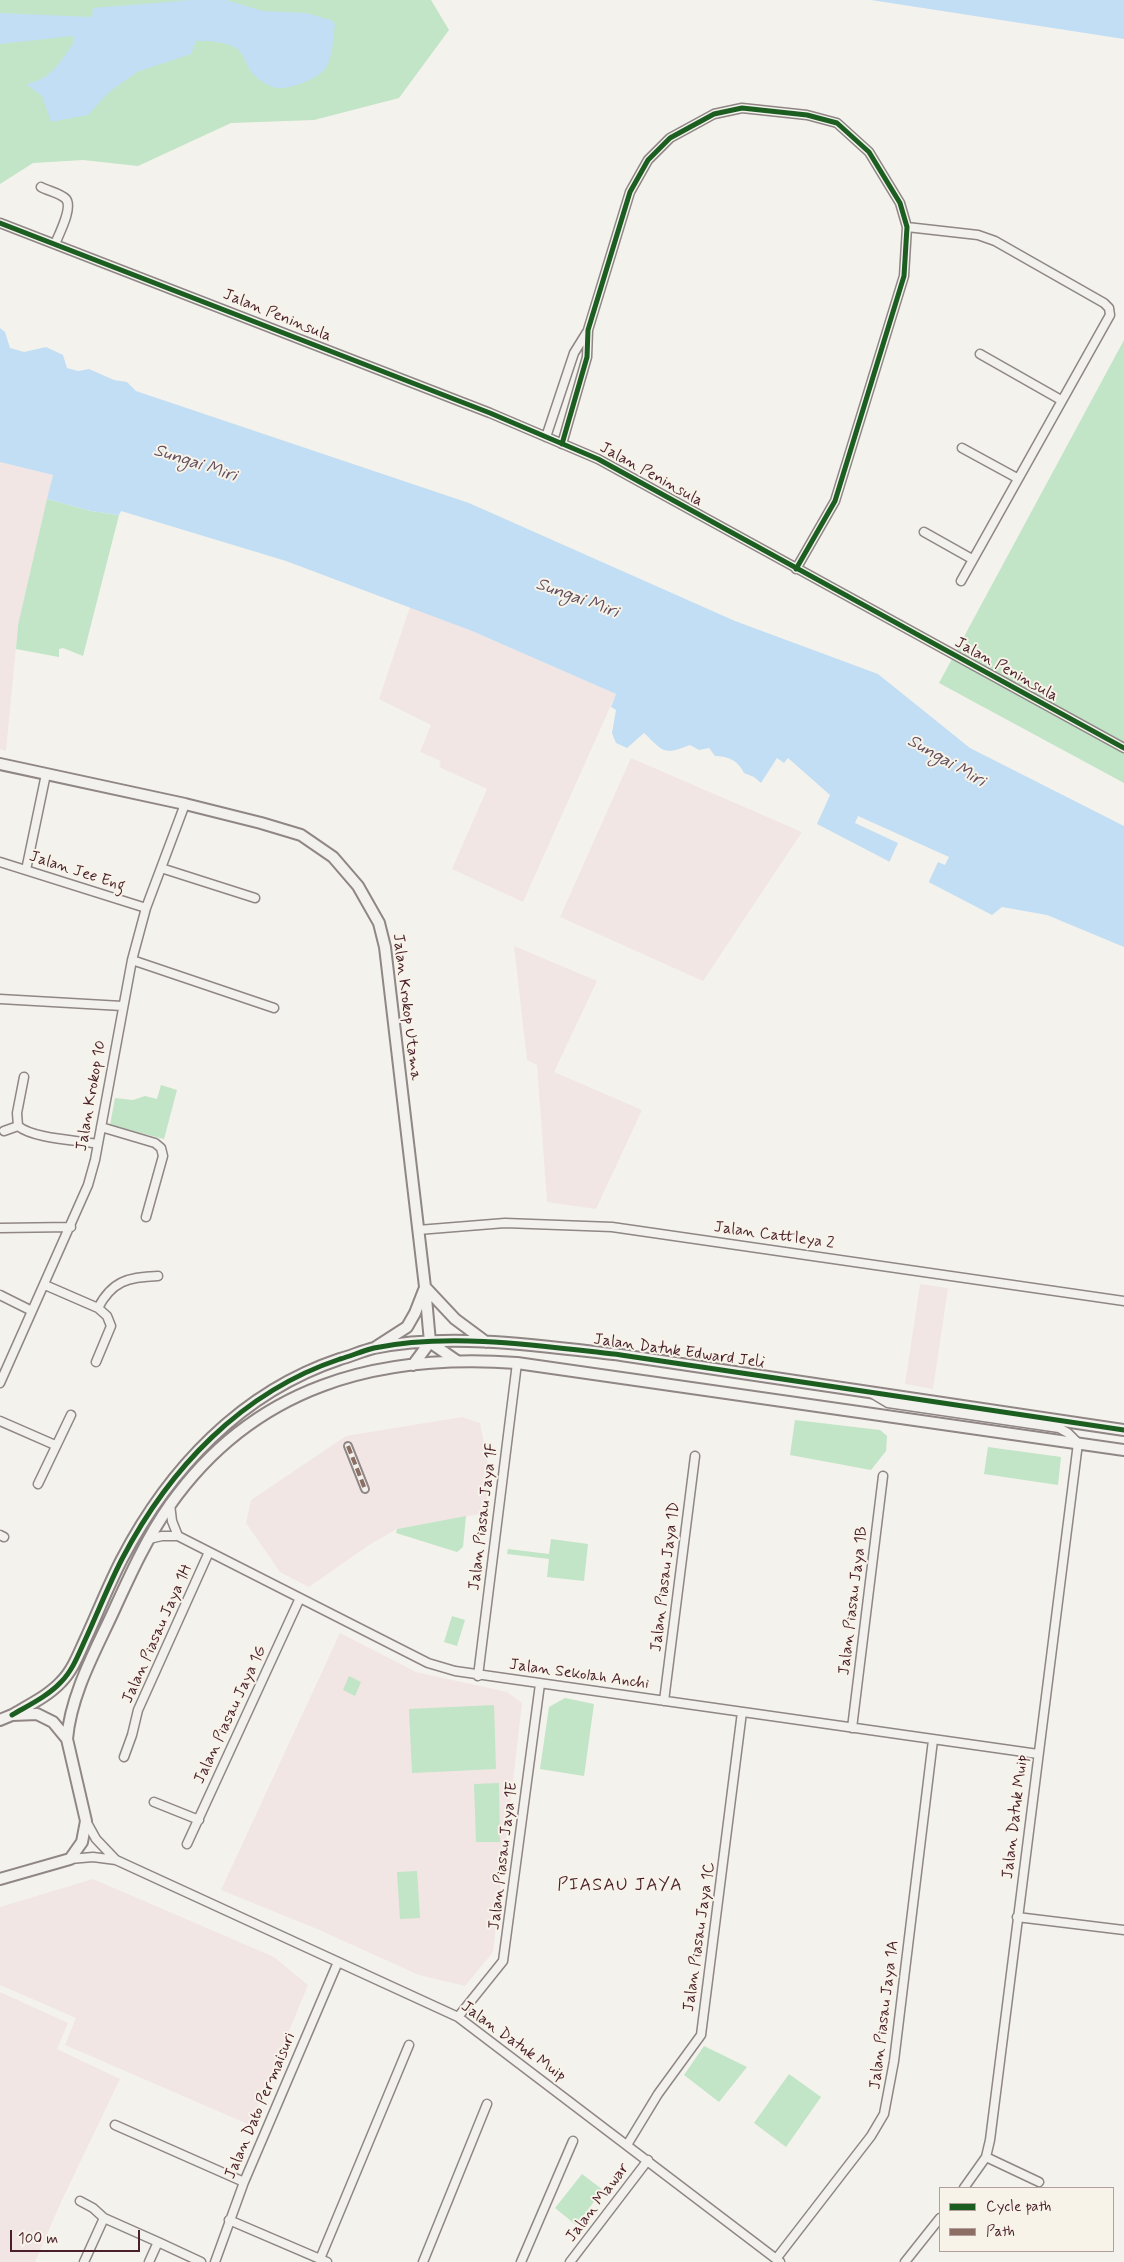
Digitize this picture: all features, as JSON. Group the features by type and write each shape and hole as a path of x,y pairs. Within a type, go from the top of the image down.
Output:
{"street":[{"path":"562,444 586,357 588,330 630,192 648,160 670,138 714,114 742,108 807,115 837,123 869,152 900,203 907,227 904,276 835,501 796,569"},
{"path":"41,187 64,198 68,202 69,207 55,244"},
{"name":"Jalan Peninsula","path":"0,223 237,314 598,459 1124,748"},
{"path":"907,227 968,233 995,241 1104,303 1109,308 1110,315 961,581"},
{"path":"546,437 574,353 588,330"},
{"path":"980,354 1061,400"},
{"path":"962,448 1017,478"},
{"path":"924,532 972,559"},
{"name":"Jalan Krokop Utama","path":"0,764 185,804 261,823 301,836 333,857 350,875 380,923 385,947 430,1342"},
{"path":"26,870 46,774"},
{"name":"Jalan Krokop 10","path":"0,1383 71,1228 88,1185 98,1144 132,960 146,908 185,804"},
{"name":"Jalan Jee Eng","path":"0,862 146,908"},
{"path":"161,868 255,898"},
{"path":"132,960 274,1008"},
{"path":"0,999 122,1006"},
{"path":"18,1126 17,1113 24,1077"},
{"path":"4,1131 18,1126"},
{"path":"18,1126 36,1134 98,1144"},
{"path":"101,1127 155,1143 161,1148 163,1156 146,1217"},
{"name":"Jalan Cattleya 2","path":"418,1230 505,1223 612,1227 1124,1301"},
{"path":"0,1228 71,1228"},
{"path":"98,1308 104,1296 122,1281 135,1276 158,1276"},
{"path":"45,1285 98,1308 107,1316 111,1326 96,1362"},
{"path":"373,1349 407,1327 415,1313 425,1287 455,1319 487,1343"},
{"path":"0,1296 32,1311"},
{"path":"413,1365 430,1342 457,1361"},
{"name":"Jalan Datuk Edward Jeli","path":"12,1715 48,1694 62,1682 74,1664 122,1560 149,1511 187,1462 213,1434 242,1410 281,1385 320,1366 373,1349 430,1342 487,1343 621,1355 1124,1430"},
{"name":"Jalan Datuk Edward Jeli","path":"67,1739 69,1718 75,1697 124,1588 149,1539 170,1504 190,1479 233,1435 275,1406 336,1380 380,1369 413,1365 457,1361 517,1363 1124,1450"},
{"name":"Jalan Piasau Jaya 1F","path":"478,1676 517,1363"},
{"path":"868,1391 888,1403 1058,1428 1068,1433 1078,1442"},
{"path":"38,1484 70,1415"},
{"path":"0,1421 55,1445"},
{"name":"Jalan Datuk Muip","path":"966,2187 986,2156 990,2140 1078,1442"},
{"path":"348,1446 365,1489"},
{"name":"Jalan Piasau Jaya 1D","path":"664,1701 696,1456"},
{"name":"Jalan Piasau Jaya 1B","path":"852,1728 883,1476"},
{"path":"149,1539 162,1536 178,1536 172,1521 170,1504"},
{"name":"Jalan Sekolah Anchi","path":"178,1536 428,1663 478,1676 1038,1754"},
{"name":"Jalan Piasau Jaya 1H","path":"124,1757 138,1710 209,1552"},
{"name":"Jalan Piasau Jaya 1G","path":"187,1844 300,1598"},
{"name":"Jalan Piasau Jaya 1E","path":"458,2016 503,1961 540,1684"},
{"name":"Jalan Piasau Jaya 1C","path":"627,2144 658,2094 701,2035 742,1712"},
{"path":"0,1720 12,1715 37,1714 53,1722 67,1739 86,1821 96,1839 116,1860"},
{"name":"Jalan Piasau Jaya 1A","path":"778,2260 872,2136 884,2114 894,2061 933,1740"},
{"path":"154,1802 199,1820"},
{"path":"70,1859 82,1842 86,1821"},
{"path":"1,1879 70,1859 93,1857 116,1860"},
{"name":"Jalan Datuk Muip","path":"116,1860 458,2016 778,2260"},
{"path":"1018,1917 1124,1930"},
{"name":"Jalan Dato Permaisuri","path":"215,2262 244,2182 338,1962"},
{"path":"229,2220 323,2261 408,2045"},
{"path":"423,2262 487,2104"},
{"path":"116,2125 244,2182"},
{"path":"521,2262 574,2141"},
{"path":"986,2156 1039,2182"},
{"name":"Jalan Mawar","path":"570,2262 648,2160"},
{"path":"80,2201 94,2208 104,2218 201,2262"},
{"path":"84,2262 104,2218"},
{"path":"904,2262 939,2219"},
{"path":"149,2262 158,2242"}],"shaded area":[{"path":"0,462 53,475 18,625 6,751 0,749"},
{"path":"410,607 472,631 616,694 523,902 452,869 487,789 439,767 441,761 420,752 431,725 379,699"},
{"path":"631,758 802,832 703,981 560,917"},
{"path":"514,946 597,981 554,1072 642,1110 596,1209 547,1202 537,1065 527,1060"},
{"path":"920,1284 948,1288 933,1389 905,1384"},
{"path":"462,1417 480,1423 490,1474 485,1513 397,1529 369,1545 309,1587 280,1572 246,1523 251,1500 346,1436"},
{"path":"340,1633 416,1672 507,1692 522,1703 493,1952 465,1986 419,1975 317,1929 221,1890"},
{"path":"93,1879 274,1957 308,1985 250,2125 65,2045 76,2018 0,1985 0,1907"},
{"path":"0,1992 68,2023 57,2049 120,2079 61,2202 35,2262 0,2262"}],"green space":[{"path":"0,0 431,0 449,30 399,98 314,120 231,123 138,166 83,160 33,163 0,184"},
{"path":"1124,340 1124,783 939,683"},
{"path":"47,499 91,511 119,515 83,656 63,648 59,649 59,657 16,649 18,625"},
{"path":"161,1085 177,1090 164,1139 110,1125 115,1098 133,1100 145,1096 157,1099"},
{"path":"795,1420 880,1430 887,1436 886,1451 871,1470 790,1455"},
{"path":"988,1447 1061,1457 1058,1485 984,1474"},
{"path":"466,1516 463,1547 457,1552 396,1533 397,1529"},
{"path":"551,1539 588,1544 584,1581 547,1577 549,1559 507,1554 508,1549 549,1554"},
{"path":"452,1616 465,1620 457,1646 444,1642"},
{"path":"349,1676 361,1682 355,1696 343,1690"},
{"path":"565,1698 594,1704 584,1776 540,1769 549,1707"},
{"path":"494,1705 496,1769 412,1773 409,1709"},
{"path":"499,1783 500,1842 476,1842 474,1784"},
{"path":"417,1871 420,1918 400,1919 397,1872"},
{"path":"704,2046 747,2067 719,2102 684,2075"},
{"path":"789,2074 821,2097 786,2147 754,2123"},
{"path":"582,2174 603,2190 576,2225 555,2208"}],"water":[{"path":"191,0 226,0 263,11 306,13 331,20 335,24 332,51 327,66 312,79 289,87 276,88 253,74 238,49 220,42 196,41 191,54 137,72 108,93 88,115 51,122 42,96 26,84 42,79 54,69 74,42 73,36 0,44 0,13 92,17 93,8"},
{"path":"871,0 1124,0 1124,39"},
{"name":"Sungai Miri","path":"0,328 5,332 10,348 24,352 46,347 63,355 67,368 78,371 89,369 114,380 127,382 136,391 469,503 735,621 878,674 970,748 1124,826 1124,947 1047,915 1002,907 992,915 817,824 830,795 788,758 784,763 777,758 761,783 754,777 744,773 739,765 732,760 715,756 709,748 699,750 690,745 669,751 664,750 644,733 627,748 616,743 612,733 616,710 611,707 616,694 472,631 286,561 121,511 119,515 91,511 47,499 53,475 0,462"}],"pier":[{"path":"858,816 949,857 945,865 938,862 927,886 888,865 898,843 855,823"}],"marked path":[{"path":"348,1446 365,1489"}],"cycle path":[{"path":"562,444 587,357 588,330 630,192 648,160 670,138 714,114 742,108 807,115 837,123 869,152 900,203 907,227 904,276 835,501 796,569"},
{"path":"0,223 490,413 598,459 1124,748"},
{"path":"12,1715 50,1692 69,1672 117,1569 141,1526 162,1494 212,1438 240,1413 304,1373 374,1348 403,1343 434,1341 497,1342 560,1348 621,1355 1124,1430"}],"district":[{"name":"PIASAU JAYA","path":"620,1886"}]}
